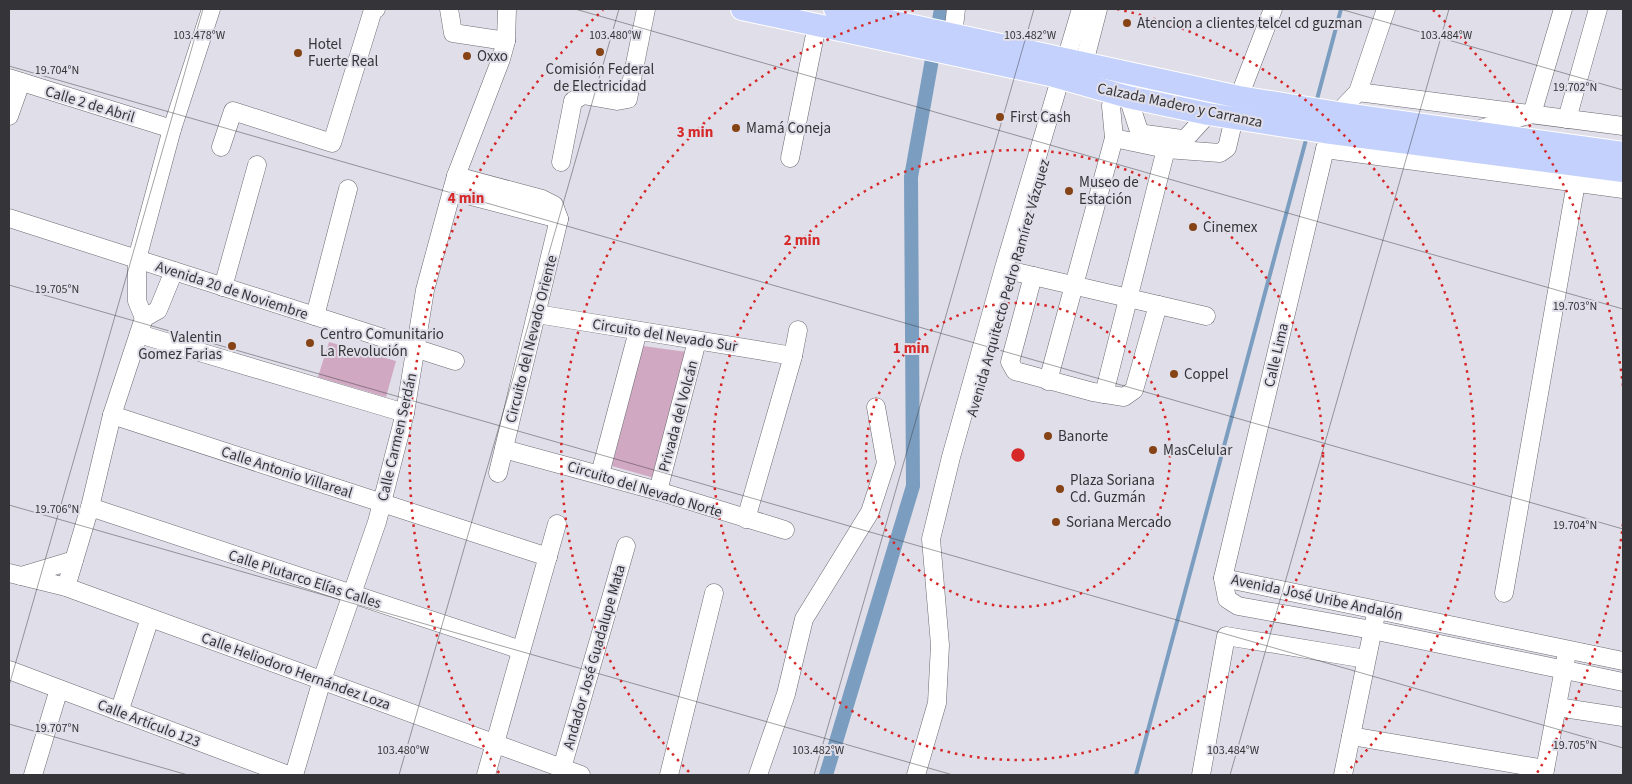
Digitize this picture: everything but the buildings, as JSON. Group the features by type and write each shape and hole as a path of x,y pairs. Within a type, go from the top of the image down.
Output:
{"main road":[{"name":"Calzada Madero y Carranza","path":"742,9 776,12 817,25 890,31 940,40 1070,70 1117,70 1240,97 1280,115 1329,128 1623,171"},
{"name":"Calzada Madero y Carranza","path":"844,10 890,31"},
{"name":"Calzada Madero y Carranza","path":"1070,70 1121,95 1208,114 1233,118 1280,115"},
{"name":"Calzada Madero y Carranza","path":"1329,128 1472,132 1623,153"}],"street":[{"path":"142,326 137,301 137,259 172,129 211,9"},
{"path":"221,147 232,111 332,143 372,10 376,9"},
{"path":"449,9 453,33 506,41"},
{"name":"Calle Carmen Serdán","path":"294,775 322,680 377,522 406,413 425,290 454,184 506,41 507,9"},
{"path":"561,162 573,101 583,95 616,101 628,99 646,9"},
{"path":"940,40 956,9"},
{"name":"Avenida Arquitecto Pedro Ramírez Vázquez","path":"932,572 983,370 1070,70 1082,9"},
{"name":"Avenida Arquitecto Pedro Ramírez Vázquez","path":"916,775 937,703 940,645 932,572 931,539 951,457 1070,70 1098,9"},
{"path":"1114,138 1166,149 1220,153 1227,148 1233,118 1273,9"},
{"path":"1386,9 1358,92 1329,128 1576,183 1623,189"},
{"path":"1532,114 1563,9"},
{"path":"1567,119 1598,9"},
{"path":"790,158 817,25"},
{"path":"1117,70 1121,95 1136,126 1145,134 1187,138 1208,114"},
{"path":"9,116 15,80"},
{"name":"Calle 2 de Abril","path":"15,80 172,129"},
{"path":"1358,92 1623,126"},
{"path":"1048,380 1114,138 1111,106 1121,95"},
{"path":"1472,132 1532,114"},
{"name":"Calle Lima","path":"1223,578 1329,128"},
{"path":"1104,394 1166,149"},
{"path":"223,287 257,165"},
{"path":"1504,593 1576,183"},
{"name":"Circuito del Nevado Oriente","path":"454,184 556,212 537,314 498,473"},
{"path":"315,316 348,188"},
{"name":"Avenida 20 de Noviembre","path":"9,218 455,361"},
{"path":"66,587 90,507 112,415 142,326 158,310 174,271"},
{"path":"1012,271 1206,316"},
{"path":"1033,276 1010,362 1015,372 1104,394 1124,397 1134,390 1158,305"},
{"name":"Circuito del Nevado Sur","path":"537,314 793,356"},
{"path":"142,326 406,413"},
{"path":"746,519 793,356 798,330"},
{"path":"600,474 638,331"},
{"name":"Privada del Volcán","path":"658,491 697,341"},
{"path":"758,775 786,694 804,620 870,512 886,463 876,407"},
{"name":"Calle Antonio Villareal","path":"112,415 548,558"},
{"name":"Circuito del Nevado Norte","path":"504,449 600,474 785,530"},
{"name":"Calle Plutarco Elías Calles","path":"90,507 521,650"},
{"path":"486,775 557,524"},
{"name":"Andador José Guadalupe Mata","path":"562,768 626,546"},
{"path":"13,576 74,560"},
{"name":"Calle Heliodoro Hernández Loza","path":"13,576 66,587 581,775"},
{"name":"Avenida José Uribe Andalón","path":"1623,661 1223,578 1227,599 1238,606 1372,630 1623,682"},
{"path":"669,775 714,593"},
{"path":"1342,775 1376,610"},
{"path":"120,712 150,618"},
{"path":"1201,775 1226,636 1366,659"},
{"path":"1350,736 1544,772 1568,649"},
{"name":"Calle Artículo 123","path":"9,670 288,775"},
{"path":"33,775 60,689"},
{"path":"1557,707 1623,717"}],"shaded area":[{"path":"329,342 396,361 386,397 318,377"},
{"path":"643,346 687,352 654,478 612,466"}],"waterway":[{"path":"826,775 913,486 911,177 941,9"},
{"path":"1316,103 1341,9"},
{"path":"1136,775 1307,136"}],"place":[{"name":"Atencion a clientes telcel cd guzman","path":"1127,23"},
{"name":"Comisión Federal de Electricidad","path":"600,52"},
{"name":"Hotel Fuerte Real","path":"298,53"},
{"name":"Oxxo","path":"467,56"},
{"name":"First Cash","path":"1000,117"},
{"name":"Mamá Coneja","path":"736,128"},
{"name":"Museo de Estación","path":"1069,191"},
{"name":"Cinemex","path":"1193,227"},
{"name":"Centro Comunitario La Revolución","path":"310,343"},
{"name":"Valentin Gomez Farias","path":"232,346"},
{"name":"Coppel","path":"1174,374"},
{"name":"Banorte","path":"1048,436"},
{"name":"MasCelular","path":"1153,450"},
{"name":"Plaza Soriana Cd. Guzmán","path":"1060,489"},
{"name":"Soriana Mercado","path":"1056,522"}]}
